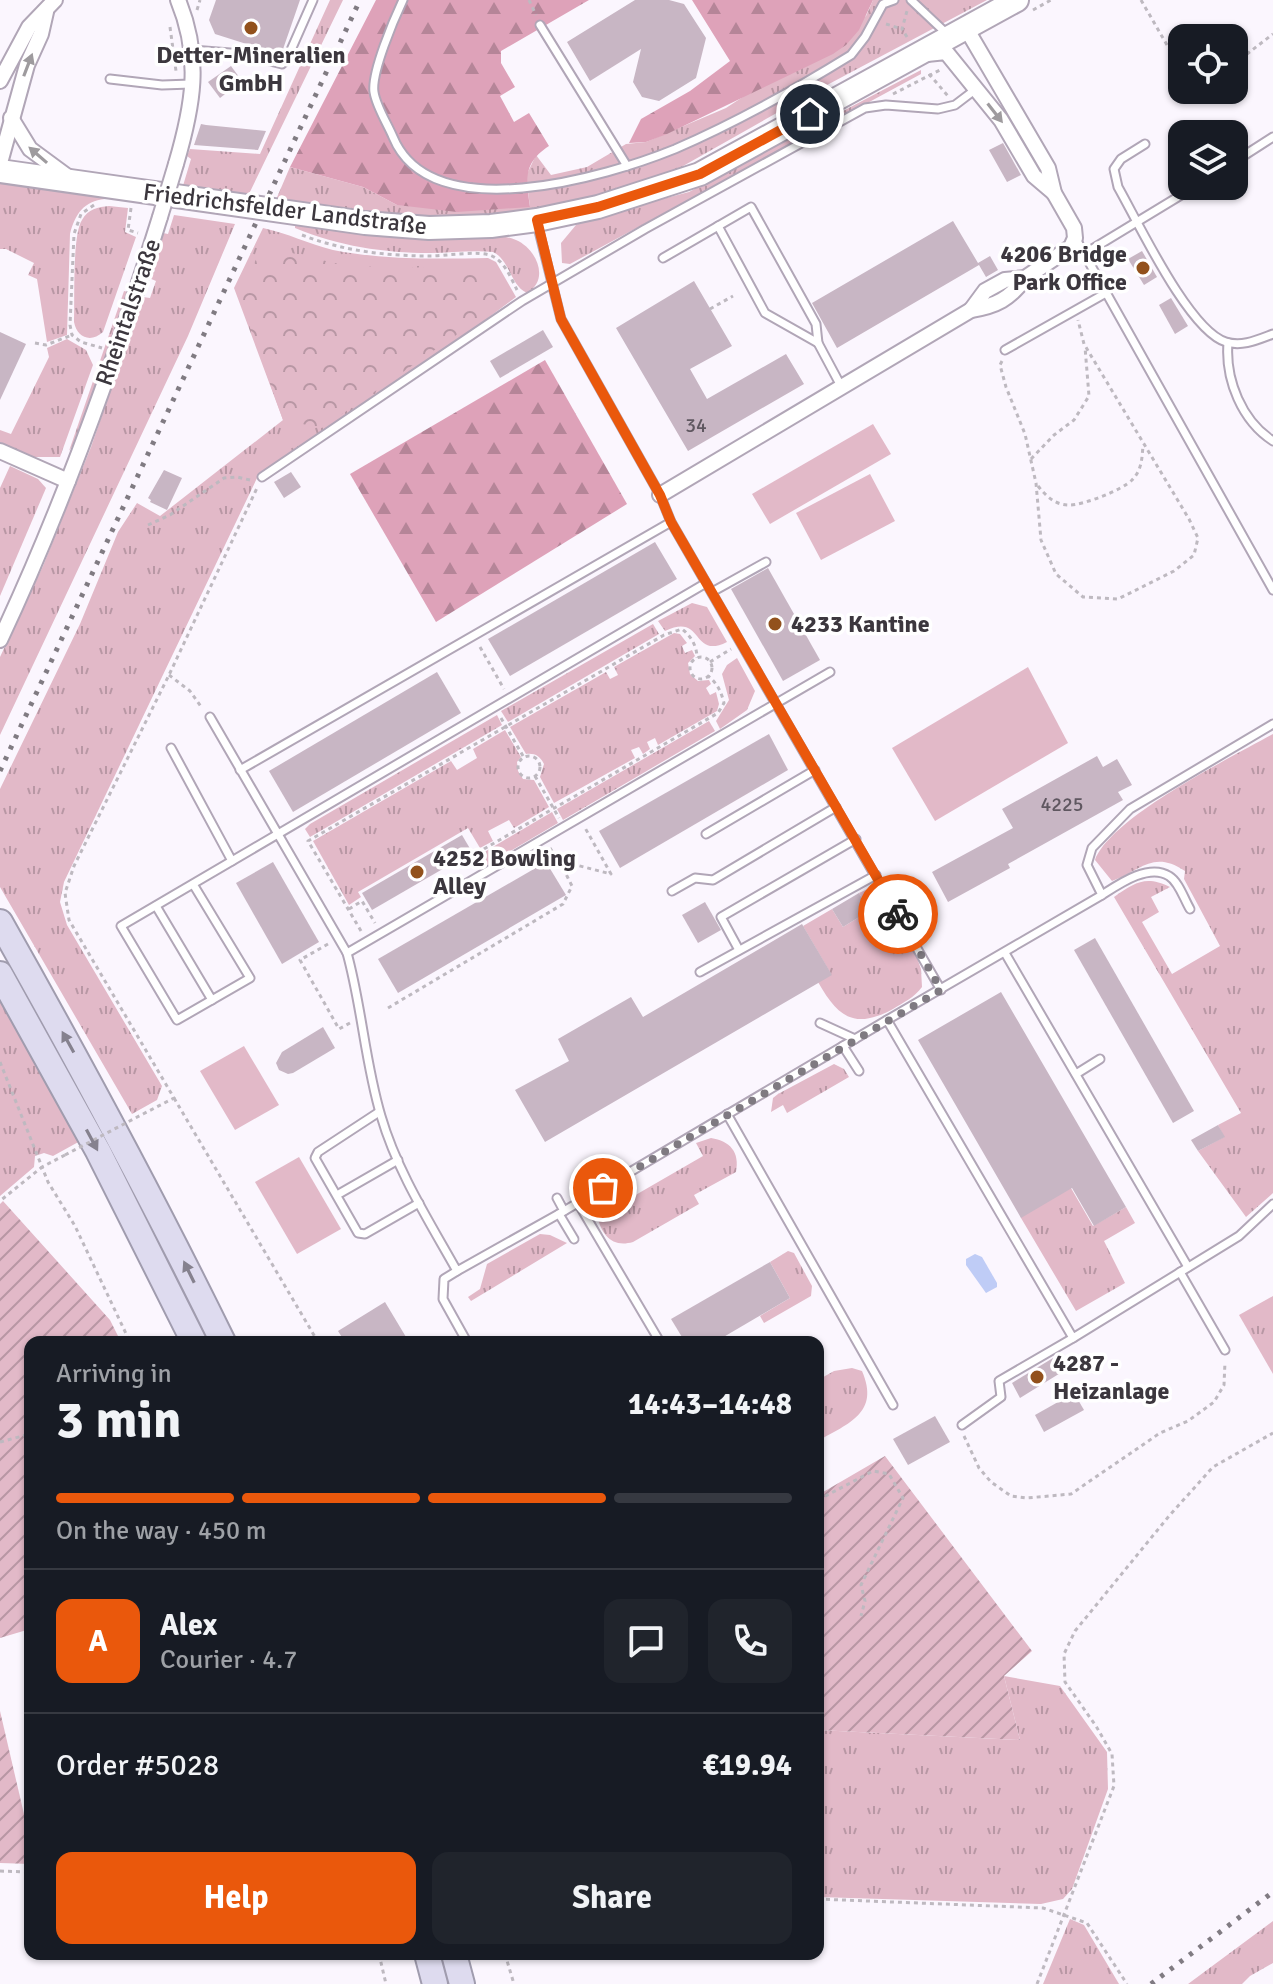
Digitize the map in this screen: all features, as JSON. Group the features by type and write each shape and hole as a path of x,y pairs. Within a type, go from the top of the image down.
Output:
{"highway":[{"path":"0,922 96,1093 220,1336"},
{"path":"0,974 105,1165 191,1336"},
{"path":"429,1960 435,1984"},
{"path":"456,1960 462,1984"}],"main road":[{"name":"Friedrichsfelder Landstraße","path":"0,171 365,223 429,228 491,226 537,220 598,207 700,174 924,65 958,33 1017,0"}],"street":[{"name":"Rheintalstraße","path":"0,640 32,572 68,481 136,292 189,119 193,84 192,50 178,0"},
{"path":"0,81 29,27 50,6"},
{"path":"0,163 27,65 50,6"},
{"path":"660,495 971,310 993,306 1014,294 1025,278 1065,254 1075,238 1074,228 1054,193 1048,168 958,33"},
{"path":"924,65 946,52 1001,120 1034,176 1054,193"},
{"path":"11,118 30,149 75,182"},
{"path":"0,451 68,481"}],"lane":[{"path":"192,50 243,54 282,64 313,0"},
{"path":"403,0 381,55 373,91 398,150 419,172 448,184 486,190 553,184 627,166 675,149 851,55 883,4 894,0"},
{"path":"911,0 958,33"},
{"path":"540,25 627,166"},
{"path":"110,79 162,85 193,84"},
{"path":"262,477 522,301 865,108 886,105 938,109 955,105 976,89"},
{"path":"1248,153 1273,137"},
{"path":"1145,144 1121,159 1114,169 1118,187 1174,288 1213,337 1242,345 1273,334"},
{"path":"1084,254 1174,200"},
{"path":"663,258 751,207 816,324 818,343 843,388"},
{"path":"537,220 561,319 660,495 671,522 941,990"},
{"path":"718,226 765,313 818,343"},
{"path":"1075,238 1273,590"},
{"path":"1005,350 1106,293"},
{"path":"1228,343 1226,360 1243,408 1257,431 1273,441"},
{"path":"240,770 671,522"},
{"path":"712,592 766,562"},
{"path":"1261,568 1273,575"},
{"path":"193,884 250,978 177,1020 121,926 706,583"},
{"path":"347,953 830,672"},
{"path":"210,717 347,953 379,1112 419,1203 457,1271"},
{"path":"1102,895 1087,865 1092,848 1130,809 1273,724"},
{"path":"171,748 232,861"},
{"path":"706,834 815,770"},
{"path":"672,891 695,878 713,880 836,807"},
{"path":"739,950 721,917 856,839"},
{"path":"464,1336 443,1299 444,1279 457,1271 1122,883 1150,871 1167,874 1176,883 1190,909"},
{"path":"700,972 876,875"},
{"path":"156,906 212,1000"},
{"path":"1005,953 1076,1074 1184,1269 1225,1350"},
{"path":"887,1020 1073,1338"},
{"path":"820,1023 855,1039"},
{"path":"843,1046 859,1071"},
{"path":"1076,1074 1100,1059"},
{"path":"379,1112 318,1152 315,1158 358,1233 365,1234 419,1203"},
{"path":"727,1114 893,1405"},
{"path":"337,1195 398,1160"},
{"path":"557,1198 574,1239"},
{"path":"578,1203 631,1287 657,1336"},
{"path":"768,1209 778,1203"},
{"path":"962,1425 1001,1397 999,1381 1239,1236 1273,1204"},
{"path":"837,1329 846,1324"}],"path":[{"path":"529,0 540,25"},
{"path":"1141,0 1168,47"},
{"path":"874,19 902,29"},
{"path":"1248,53 1273,34"},
{"path":"865,108 924,65"},
{"path":"72,335 74,234 81,214 96,204"},
{"path":"132,205 128,230 141,234"},
{"path":"297,233 332,246 383,254 489,254 501,261 522,301"},
{"path":"710,309 733,296"},
{"path":"1031,459 1074,420 1089,396 1084,344 1076,309"},
{"path":"35,343 46,345 72,335"},
{"path":"72,335 81,342 102,348"},
{"path":"1005,350 1000,365 1025,434 1036,483 1041,540 1056,574 1083,597 1118,599 1174,571 1194,555 1198,538 1084,344"},
{"path":"1036,483 1047,498 1068,506 1101,497 1131,481 1141,466 1144,443"},
{"path":"148,525 170,515 224,478 237,477 259,483 169,675 74,866 65,893 69,920 314,1336"},
{"path":"367,942 308,841 676,630 682,629 688,634 697,649 697,658 690,667 694,677 701,679 711,672 710,662 706,658 697,658"},
{"path":"473,635 510,699"},
{"path":"710,662 741,643"},
{"path":"169,675 190,691 210,717"},
{"path":"477,853 718,713 724,703 715,681 708,676"},
{"path":"495,707 524,758"},
{"path":"529,756 538,761 539,771 535,776 524,776 520,772 520,762 524,758 529,756"},
{"path":"535,776 565,828"},
{"path":"565,872 576,865 611,874 579,819"},
{"path":"388,1008 563,904 572,886 545,839"},
{"path":"349,909 362,901 381,934"},
{"path":"338,939 300,960 338,1030 361,1016"},
{"path":"0,1062 48,1182 75,1226 127,1336"},
{"path":"0,1201 42,1167 174,1098"},
{"path":"962,1425 979,1468 991,1482 1011,1496 1027,1498 1071,1494 1138,1447 1188,1421 1214,1402 1224,1385 1225,1350"},
{"path":"1037,1984 1114,1786 1112,1754 1065,1682 1064,1654 1075,1631 1213,1467 1273,1433"},
{"path":"0,1442 24,1436"},
{"path":"824,1497 873,1471 889,1474 903,1498 861,1585 865,1601 861,1616"},
{"path":"0,1871 24,1872"},
{"path":"824,1899 1043,1908 1064,1913 1087,1923 1127,1984"},
{"path":"380,1960 386,1984"},
{"path":"507,1960 514,1984"}],"green space":[{"path":"330,0 343,0 247,198 182,189 191,159 187,156 190,149 260,154"},
{"path":"376,0 589,0 501,51 501,63 515,87 500,96 514,122 529,113 549,146 534,159 528,172 530,207 457,212 397,205 363,187 290,167"},
{"path":"692,0 873,0 859,30 833,54 667,134 646,142 629,143 641,119 690,91 730,61"},
{"path":"873,0 987,0 676,170 610,194 536,211 441,220 387,217 275,202 290,167 363,187 397,205 530,207 526,176 536,155 551,175 587,167 626,144 646,142 726,108 866,16"},
{"path":"921,70 921,74 570,264 562,263 561,243 576,225 590,218 689,192"},
{"path":"0,183 105,195 105,199 91,202 82,210 70,234 67,335 47,342 37,279 28,275 34,263 0,249"},
{"path":"109,206 128,208 125,232 136,237 103,332 89,338 78,332 74,322 77,239 87,213"},
{"path":"174,215 235,224 188,336 0,735 0,657 43,566 91,447 143,297 150,298 156,281 149,278 163,233 168,234"},
{"path":"295,222 509,238 523,244 535,257 538,280 527,293 493,252 378,250 311,234 295,228"},
{"path":"263,228 324,248 371,256 488,258 496,262 516,297 453,344 258,476 64,882 60,902 67,925 162,1086 157,1100 132,1114 0,887 0,789 80,624 118,532 137,503 160,516 283,420 234,288"},
{"path":"262,246 343,265 406,268 491,264 511,297 322,428 283,420 239,297"},
{"path":"124,291 128,292 78,438 69,451"},
{"path":"67,339 86,350 93,365 60,457 33,457 0,442 0,430 11,434 49,357 47,348"},
{"path":"545,360 627,504 436,622 350,474"},
{"path":"873,424 891,454 770,524 752,494"},
{"path":"10,466 38,479 46,488 0,596 0,488"},
{"path":"870,474 895,521 821,560 796,513"},
{"path":"692,603 707,607 727,642 708,645 686,627 665,631 658,621"},
{"path":"653,624 659,634 508,722 501,711"},
{"path":"674,633 680,634 687,643 682,646 685,653 692,650 695,656 688,663 690,674 698,681 709,680 711,684 706,688 710,695 716,692 717,711 658,745 655,738 647,742 650,749 643,754 639,747 631,750 635,758 554,803 540,777 544,764 539,757 526,754 510,727 606,672 610,679 618,675 614,667"},
{"path":"737,658 755,691 747,710 720,729 716,721 729,700 722,674 727,665"},
{"path":"1028,667 1068,743 935,821 892,748"},
{"path":"497,715 502,725 310,837 305,829 310,824"},
{"path":"709,721 715,731 563,820 557,809"},
{"path":"505,730 521,757 517,762 518,771 523,779 534,780 549,807 514,828 509,820 488,831 493,841 480,848 468,828 358,892 361,897 349,905 313,841 451,761 457,770 477,758 473,749"},
{"path":"1273,734 1273,1193 1246,1217 1198,1151 1224,1137 1218,1125 1241,1113 1114,897 1141,882 1154,881 1170,887 1151,897 1159,912 1142,922 1172,974 1220,946 1184,879 1185,871 1174,865 1156,862 1112,881 1095,860 1105,843 1147,808"},
{"path":"552,812 558,823 487,865 481,854"},
{"path":"874,886 917,958 922,987 893,1009 868,1019 857,1019 840,1011 818,982 831,974 803,926 832,909 843,927 869,911 859,893"},
{"path":"0,993 82,1140 53,1156 44,1153 35,1156 34,1167 0,1196"},
{"path":"977,1026 1093,1226 1126,1207 1135,1223 1104,1241 1125,1283 1076,1311 1021,1218"},
{"path":"244,1046 279,1105 235,1130 200,1071"},
{"path":"834,1064 844,1069 849,1077 787,1113 783,1105 771,1112 773,1098 778,1094"},
{"path":"711,1138 728,1145 735,1153 736,1172 694,1195 699,1204 633,1242 619,1243 609,1238 597,1216 604,1199 612,1191 620,1204 703,1156 696,1143"},
{"path":"299,1157 341,1229 297,1254 255,1182"},
{"path":"3,1201 110,1320 118,1336 24,1336 24,1631 0,1638 0,1204"},
{"path":"540,1234 567,1243 471,1301 468,1297 480,1289 487,1264"},
{"path":"788,1251 794,1253 812,1286 811,1296 764,1323 760,1316 790,1298 770,1262"},
{"path":"1273,1296 1273,1374 1239,1315"},
{"path":"852,1368 862,1371 867,1397 858,1415 824,1437 824,1377 834,1371"},
{"path":"885,1456 1032,1651 1004,1676 1020,1740 824,1730 824,1492"},
{"path":"1004,1676 1060,1686 1107,1752 1108,1789 1072,1889 1063,1899 1041,1904 824,1897 824,1730 1020,1740"},
{"path":"0,1711 24,1814 24,1864 0,1863"},
{"path":"1070,1919 1084,1925 1119,1984 1043,1984"},
{"path":"1273,1921 1273,1963 1242,1984 1188,1984"}],"water":[{"path":"975,1254 982,1257 997,1283 997,1287 986,1293 966,1265 966,1259"}],"building":[{"name":"Detter-Mineralien GmbH","path":"216,0 300,0 281,55 215,34 209,20"},
{"path":"635,0 669,0 684,4 706,38 696,78 659,101 642,97 633,82 641,49 590,81 567,42"},
{"path":"231,66 242,81 220,98 208,82"},
{"path":"201,124 266,131 258,150 194,145"},
{"path":"1003,143 1021,175 1007,182 989,150"},
{"path":"953,221 978,263 990,256 998,270 986,277 979,265 837,348 812,303"},
{"name":"4206 Bridge Park Office","path":"1142,251 1157,277 1144,285 1128,259"},
{"path":"694,281 732,346 690,369 707,399 786,354 804,384 688,451 616,328"},
{"path":"1171,298 1188,326 1175,334 1159,305"},
{"path":"543,330 553,347 500,378 490,361"},
{"path":"0,332 26,344 0,400"},
{"path":"164,470 182,478 167,510 148,498"},
{"path":"291,472 301,487 284,498 274,482"},
{"path":"655,542 677,579 510,676 488,639"},
{"name":"4233 Kantine","path":"768,568 820,660 783,681 731,589"},
{"path":"437,672 461,713 293,812 269,771"},
{"path":"769,734 788,770 620,868 599,831"},
{"path":"1097,756 1103,767 1117,759 1132,785 1118,792 1123,800 1008,864 1010,868 948,902 932,872 1013,828 1002,809"},
{"name":"4252 Bowling Alley","path":"462,835 472,852 372,910 362,893"},
{"path":"273,862 319,942 282,964 236,883"},
{"path":"546,862 566,895 398,993 378,959"},
{"path":"859,893 869,911 843,927 832,909"},
{"path":"705,902 721,930 698,943 682,915"},
{"path":"802,924 832,975 545,1142 515,1090 569,1061 558,1039 631,997 643,1017"},
{"path":"1095,938 1194,1111 1173,1123 1074,950"},
{"path":"1001,992 1126,1207 1094,1226 1072,1188 1021,1218 918,1040"},
{"path":"323,1027 335,1048 293,1073 279,1070 276,1063 282,1052"},
{"path":"1218,1125 1225,1137 1198,1151 1191,1140"},
{"path":"770,1262 790,1298 725,1336 681,1336 671,1319"},
{"path":"385,1302 405,1336 341,1336 338,1331"},
{"name":"4287 - Heizanlage","path":"1053,1358 1062,1372 1020,1398 1012,1383"},
{"path":"1074,1393 1084,1410 1044,1432 1035,1415"},
{"path":"935,1416 950,1442 908,1465 893,1439"}],"railway":[{"path":"0,771 360,0"},
{"path":"1151,1984 1273,1892"}],"way so far":[{"path":"603,1188 941,990 898,914"}],"place":[{"name":"Detter-Mineralien GmbH","path":"251,28"},
{"name":"4206 Bridge Park Office","path":"1143,268"},
{"name":"4233 Kantine","path":"775,624"},
{"name":"4252 Bowling Alley","path":"417,872"},
{"name":"4287 - Heizanlage","path":"1037,1377"}],"route":[{"path":"810,114 700,174 598,207 537,220 538,230 561,319 660,495 671,522 898,914"}]}
